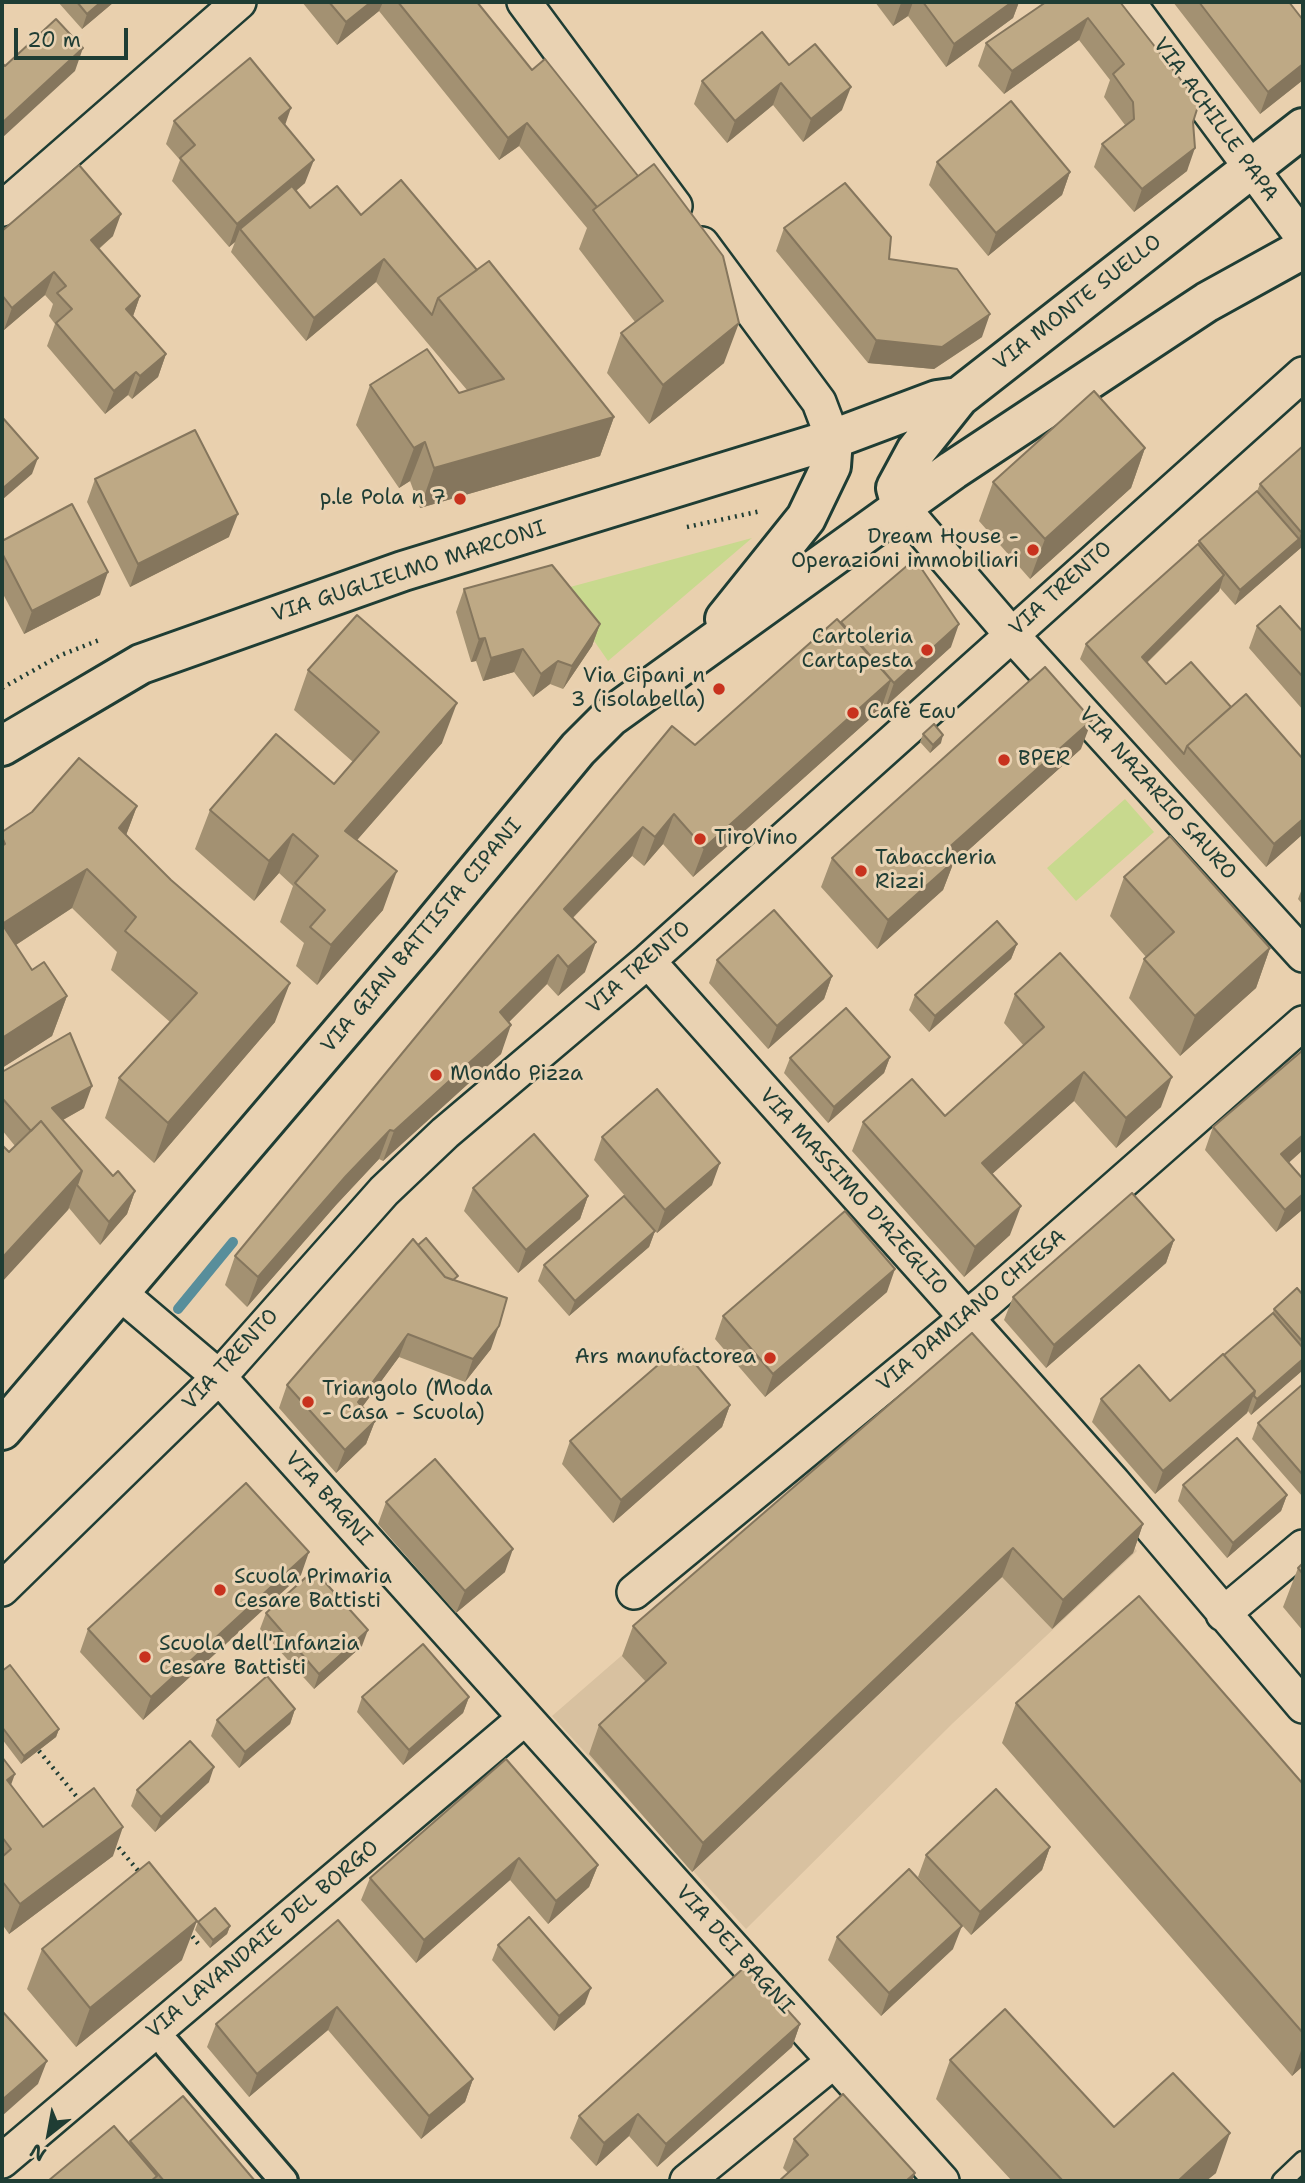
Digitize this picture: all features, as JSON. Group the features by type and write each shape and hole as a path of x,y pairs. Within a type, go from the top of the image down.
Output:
{"main road":[{"name":"VIA MONTE SUELLO","path":"833,439 937,400 959,397 1303,128"},
{"path":"959,397 916,451 896,488 901,506 1207,302 1303,249"},
{"path":"695,655 806,519 831,466 833,439"},
{"name":"VIA GUGLIELMO MARCONI","path":"2,746 141,664 402,571 833,439"},
{"name":"VIA GIAN BATTISTA CIPANI","path":"2,1430 578,750 610,717 810,575 901,506"}],"street":[{"path":"2,209 239,2"},
{"path":"524,2 819,402 833,439"},
{"name":"VIA ACHILLE PAPA","path":"1128,2 1303,238"},
{"name":"VIA TRENTO","path":"2,1588 219,1377 384,1191 445,1133 648,961 1303,374"},
{"name":"VIA NAZARIO SAURO","path":"901,506 1011,634 1303,955"},
{"name":"VIA MASSIMO D'AZEGLIO","path":"648,961 1113,1482 1303,1706"},
{"name":"VIA DAMIANO CHIESA","path":"634,1592 965,1319 1303,1023"},
{"name":"VIA BAGNI","path":"120,1293 219,1377 525,1718"},
{"path":"1223,1614 1303,1547"},
{"name":"VIA LAVANDAIE DEL BORGO","path":"2,2161 525,1718"},
{"name":"VIA DEI BAGNI","path":"525,1718 942,2181"},
{"path":"167,2045 284,2181"},
{"path":"687,2181 834,2061"}],"lane":[{"path":"1282,2181 1303,2161"}],"path":[{"path":"2,688 14,682"},
{"path":"39,1751 83,1804"},
{"path":"109,1836 144,1878"},
{"path":"179,1921 223,1974"}],"shaded area":[{"path":"962,1360 1137,1551 953,1723 746,1929 552,1716"}],"green space":[{"path":"752,538 608,661 559,590"},
{"path":"1125,799 1154,832 1076,901 1047,868"}],"building":[{"path":"77,2 101,2 87,14"},
{"path":"329,2 371,2 346,22"},
{"path":"398,2 477,2 532,70 545,59 638,176 597,207 527,123 508,138"},
{"path":"923,2 1012,2 954,44"},
{"path":"1046,2 1120,2 1199,103 1193,122 1195,148 1142,189 1102,144 1134,119 1133,102 1113,74 1124,64 1088,18 1012,71 986,43"},
{"path":"1199,2 1289,2 1303,20 1303,64 1268,92"},
{"path":"56,19 83,48 2,123 2,63 5,66"},
{"path":"762,32 789,65 815,44 851,87 811,119 781,83 735,121 702,81"},
{"path":"250,58 291,108 279,118 314,160 237,224 180,158 195,145 174,121"},
{"path":"1011,101 1070,172 996,233 937,162"},
{"path":"654,164 723,256 739,323 663,385 621,333 663,301 593,210"},
{"path":"79,165 121,214 91,240 140,296 126,309 166,354 140,376 136,372 114,391 56,323 72,309 57,293 66,286 54,272 12,308 2,295 2,231"},
{"path":"401,180 477,270 438,298 432,315 384,259 314,318 240,229 292,186 310,208 337,186 361,215"},
{"path":"845,183 891,237 889,259 957,269 990,314 942,347 876,340 784,228"},
{"path":"489,261 614,417 434,468 425,442 414,448 370,385 427,349 459,393 504,379 438,298"},
{"path":"1094,391 1145,448 1045,539 993,482"},
{"path":"2,417 38,458 2,489"},
{"path":"195,430 238,514 138,564 95,479"},
{"path":"1303,446 1303,530 1301,532 1260,484"},
{"path":"1257,491 1299,539 1240,590 1199,541"},
{"path":"72,504 108,572 32,611 2,553 2,541"},
{"path":"1198,544 1224,575 1142,657 1166,684 1191,662 1231,707 1187,746 1184,754 1086,644"},
{"path":"915,559 959,624 894,683 841,622"},
{"path":"552,565 600,624 572,666 558,661 541,674 523,649 491,658 485,638 479,639 464,589"},
{"path":"1280,606 1303,632 1303,677 1257,626"},
{"path":"357,615 457,703 345,831 397,871 331,945 310,927 325,910 295,883 318,856 293,834 269,861 210,810 276,734 334,784 379,732 308,670"},
{"path":"837,619 891,680 704,848 674,814 655,837 643,827 564,909 596,942 568,967 558,955 500,1012 511,1025 394,1131 390,1130 258,1277 235,1256 672,726 695,745"},
{"path":"1045,667 1092,720 945,851 954,861 888,920 832,858"},
{"path":"1246,694 1303,759 1303,819 1274,844 1187,746"},
{"path":"934,724 943,735 933,745 923,734"},
{"path":"79,758 137,806 119,828 171,880 290,983 168,1123 119,1078 197,993 125,931 136,917 87,869 2,924 2,846 5,844 2,832 32,812"},
{"path":"1170,836 1270,948 1195,1016 1144,959 1174,932 1124,877"},
{"path":"774,910 832,976 777,1026 717,960"},
{"path":"997,921 1017,944 935,1016 915,995"},
{"path":"2,924 32,970 44,962 67,996 2,1038"},
{"path":"1060,953 1172,1077 1126,1118 1084,1072 982,1163 1021,1206 975,1247 863,1122 912,1079 945,1116 1044,1027 1015,994"},
{"path":"846,1008 890,1057 834,1107 790,1058"},
{"path":"70,1033 92,1086 52,1108 113,1176 118,1171 135,1191 109,1222 77,1185 82,1171 41,1121 31,1131 2,1098 2,1072"},
{"path":"1303,1050 1303,1135 1281,1154 1303,1179 1303,1194 1285,1210 1213,1127"},
{"path":"657,1089 720,1163 665,1210 602,1137"},
{"path":"41,1121 82,1171 2,1258 2,1145 9,1152"},
{"path":"534,1134 588,1196 526,1250 473,1188"},
{"path":"1132,1193 1174,1240 1054,1345 1013,1297"},
{"path":"624,1196 655,1231 575,1301 544,1265"},
{"path":"845,1211 895,1269 773,1374 723,1316"},
{"path":"426,1238 458,1276 453,1280 445,1277 418,1245"},
{"path":"413,1239 445,1277 507,1298 499,1326 473,1359 408,1334 358,1402 375,1421 345,1450 287,1385"},
{"path":"1297,1288 1303,1295 1303,1342 1274,1309"},
{"path":"1273,1313 1303,1348 1303,1359 1257,1399 1254,1396 1255,1391 1224,1355"},
{"path":"972,1333 1143,1524 1063,1600 1013,1548 703,1843 599,1725 666,1663 633,1626"},
{"path":"680,1346 730,1405 621,1500 570,1441"},
{"path":"1223,1354 1255,1391 1163,1471 1101,1399 1139,1365 1170,1401"},
{"path":"1303,1384 1303,1475 1258,1423"},
{"path":"1237,1438 1287,1495 1233,1543 1183,1485"},
{"path":"435,1459 513,1549 465,1591 386,1502"},
{"path":"246,1483 309,1552 151,1697 88,1629"},
{"path":"314,1570 368,1630 319,1674 266,1613"},
{"path":"1139,1596 1303,1784 1303,2033 1016,1703"},
{"path":"423,1644 469,1697 409,1750 362,1697"},
{"path":"10,1665 59,1729 24,1756 2,1727 2,1671"},
{"path":"267,1676 295,1709 245,1752 217,1720"},
{"path":"190,1741 214,1767 161,1817 137,1790"},
{"path":"2,1757 15,1774 7,1780 43,1827 94,1788 123,1827 20,1904 2,1881 2,1857 11,1849 2,1837"},
{"path":"506,1759 598,1865 556,1901 519,1858 424,1940 370,1878"},
{"path":"996,1789 1050,1847 980,1912 926,1855"},
{"path":"149,1862 197,1921 90,2008 42,1949"},
{"path":"909,1869 962,1926 889,1993 837,1937"},
{"path":"215,1908 230,1926 213,1940 198,1922"},
{"path":"529,1917 591,1988 559,2016 498,1945"},
{"path":"338,1920 473,2079 429,2116 337,2007 257,2074 216,2024"},
{"path":"747,1965 800,2024 666,2144 638,2114 604,2143 579,2116"},
{"path":"1005,2009 1114,2127 1173,2073 1230,2133 1178,2181 1063,2181 950,2060"},
{"path":"2,2011 47,2061 2,2100"},
{"path":"843,2094 915,2173 906,2181 779,2181 808,2155 794,2139"},
{"path":"183,2096 255,2181 164,2181 130,2141"},
{"path":"114,2126 157,2176 151,2181 48,2181"}],"waterway":[{"path":"178,1309 233,1242"}],"place":[{"name":"p.le Pola n 7","path":"460,499"},
{"name":"Dream House - Operazioni immobiliari","path":"1033,550"},
{"name":"Cartoleria Cartapesta","path":"927,650"},
{"name":"Via Cipani n 3 (isolabella)","path":"719,689"},
{"name":"Cafè Eau","path":"853,713"},
{"name":"BPER","path":"1004,760"},
{"name":"TiroVino","path":"700,839"},
{"name":"Tabaccheria Rizzi","path":"861,871"},
{"name":"Mondo Pizza","path":"436,1075"},
{"name":"Ars manufactorea","path":"770,1358"},
{"name":"Triangolo (Moda - Casa - Scuola)","path":"308,1402"},
{"name":"Scuola Primaria Cesare Battisti","path":"220,1590"},
{"name":"Scuola dell'Infanzia Cesare Battisti","path":"145,1657"}]}
